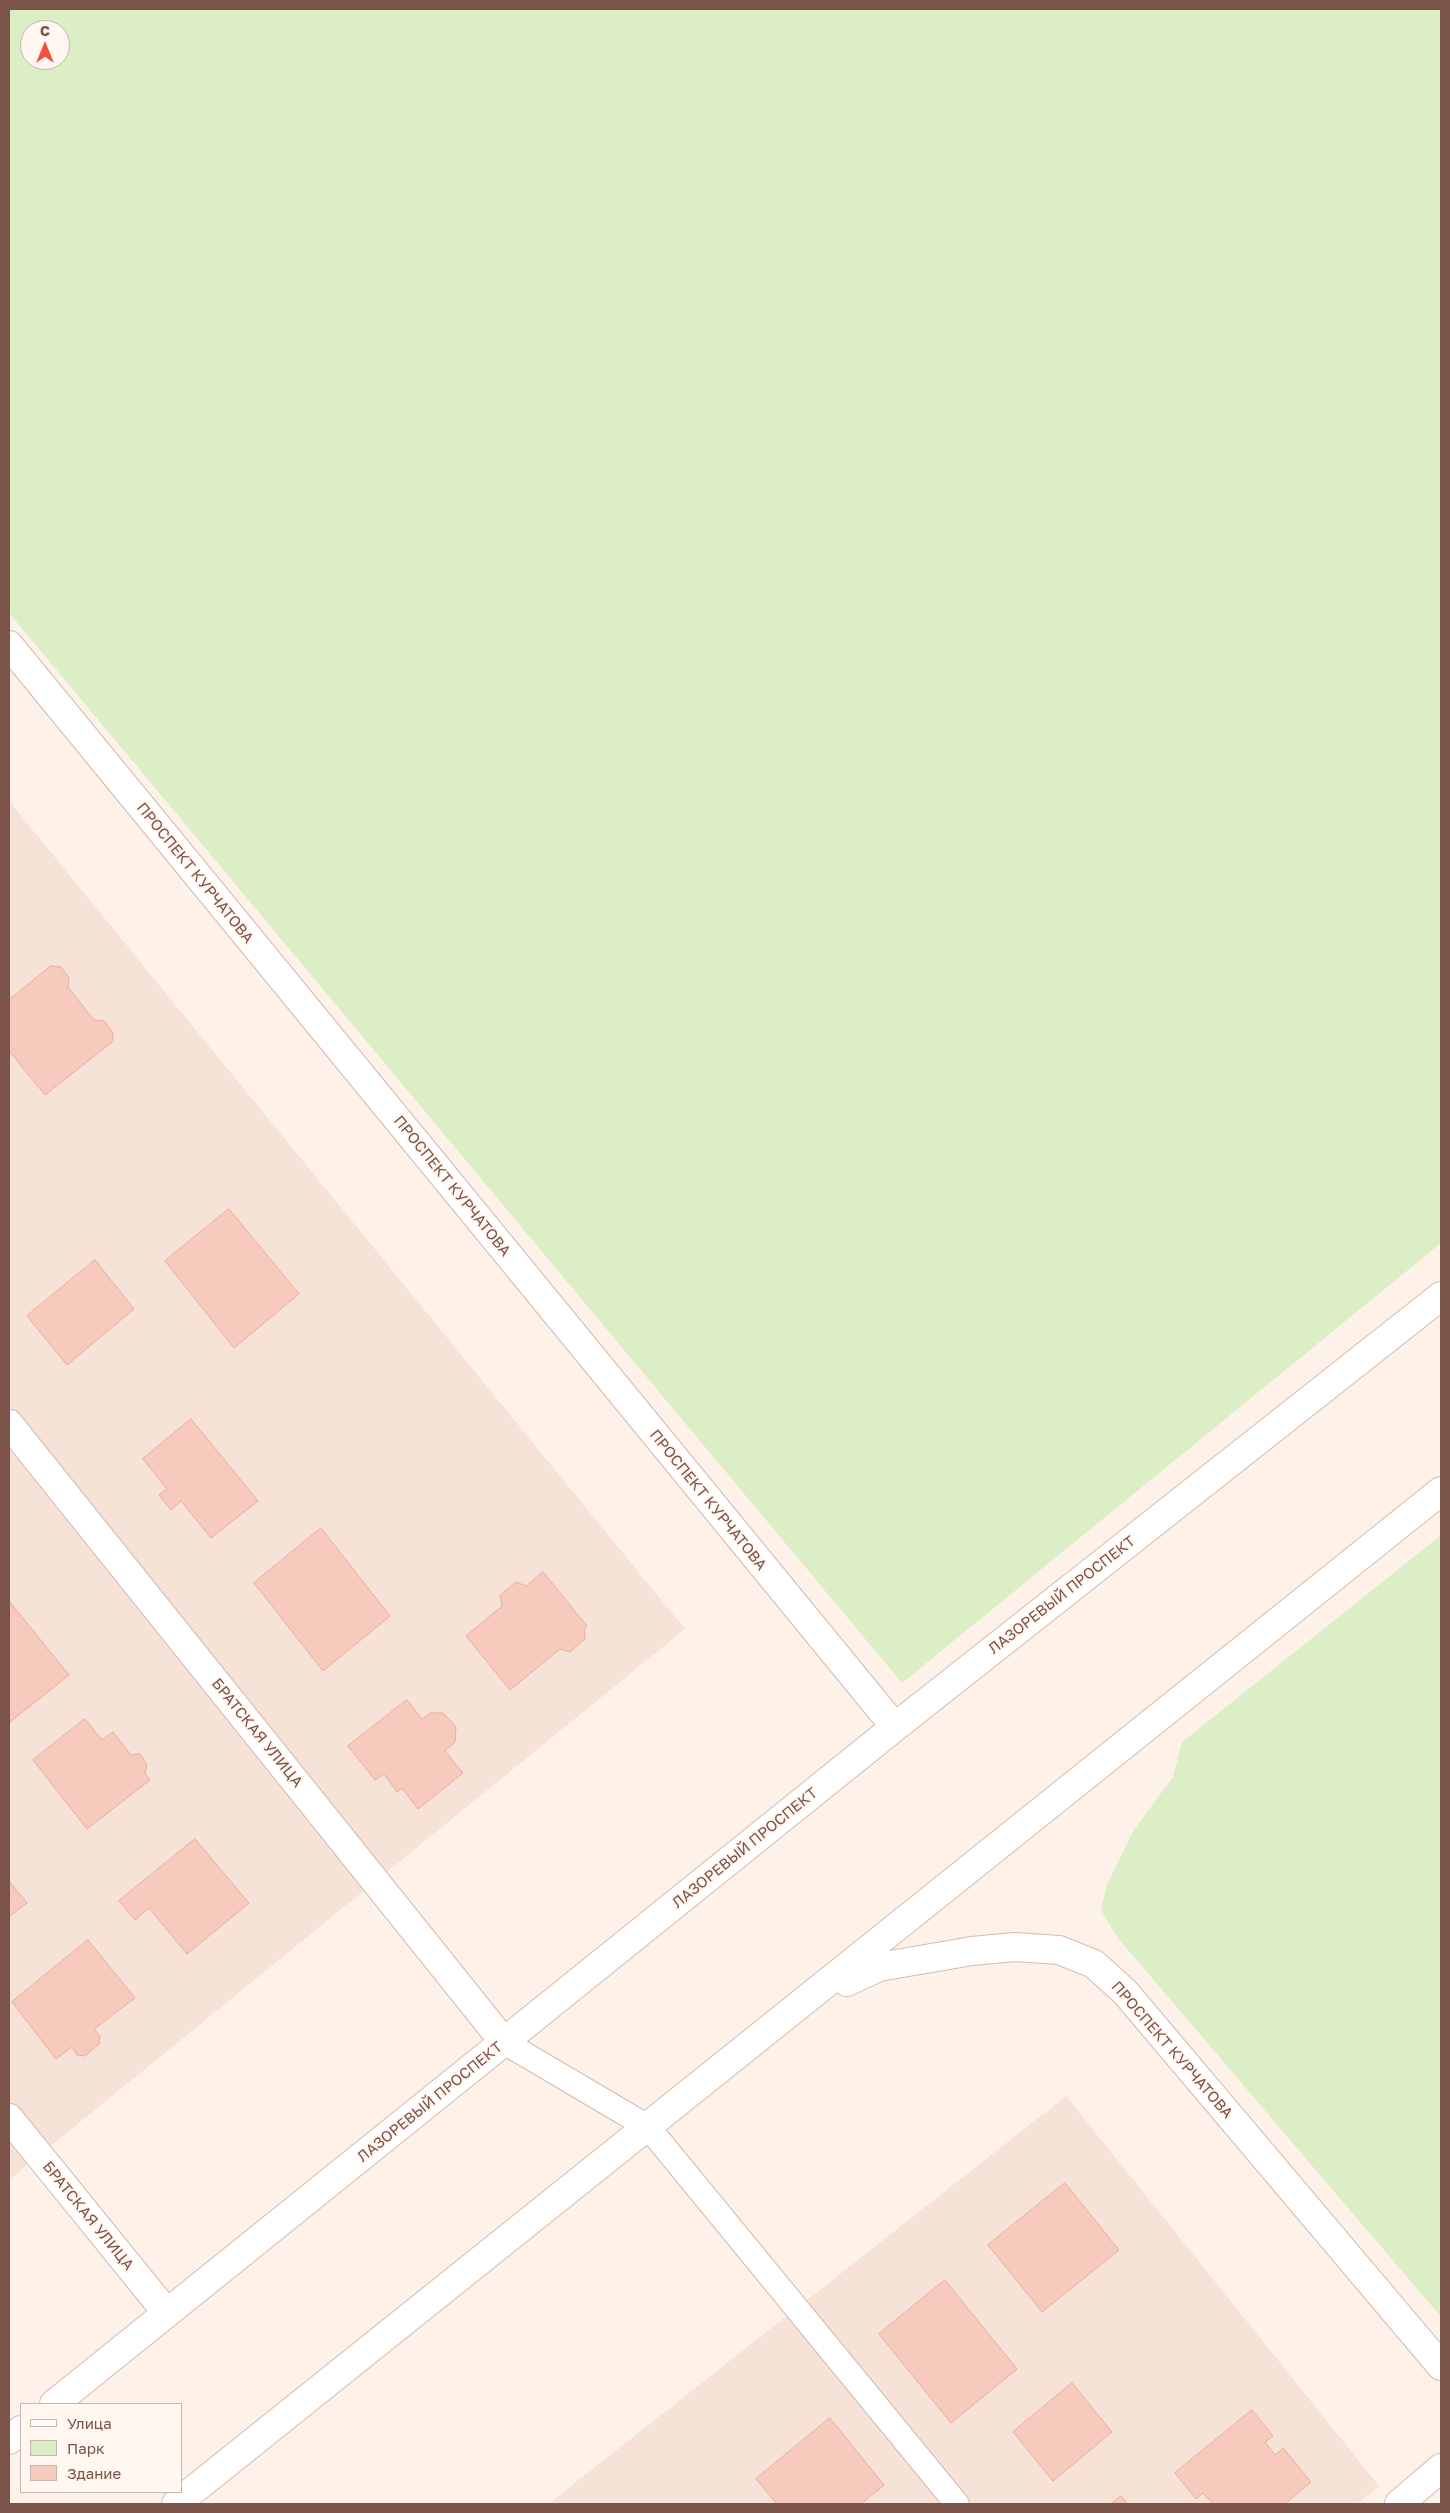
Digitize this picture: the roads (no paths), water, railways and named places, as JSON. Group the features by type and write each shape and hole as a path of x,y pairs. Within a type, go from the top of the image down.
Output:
{"street":[{"name":"ПРОСПЕКТ КУРЧАТОВА","path":"9,645 895,1728"},
{"name":"ЛАЗОРЕВЫЙ ПРОСПЕКТ","path":"55,2403 895,1728 1441,1296"},
{"name":"БРАТСКАЯ УЛИЦА","path":"9,1424 504,2042"},
{"path":"176,2504 1441,1491"},
{"name":"ПРОСПЕКТ КУРЧАТОВА","path":"807,2000 879,1967 972,1951 1015,1948 1059,1950 1094,1964 1125,1992 1441,2366"},
{"name":"БРАТСКАЯ УЛИЦА","path":"9,2118 167,2313"},
{"path":"9,2440 20,2431"},
{"path":"1399,2504 1441,2468"}],"lane":[{"path":"504,2042 648,2127 957,2504"}]}
